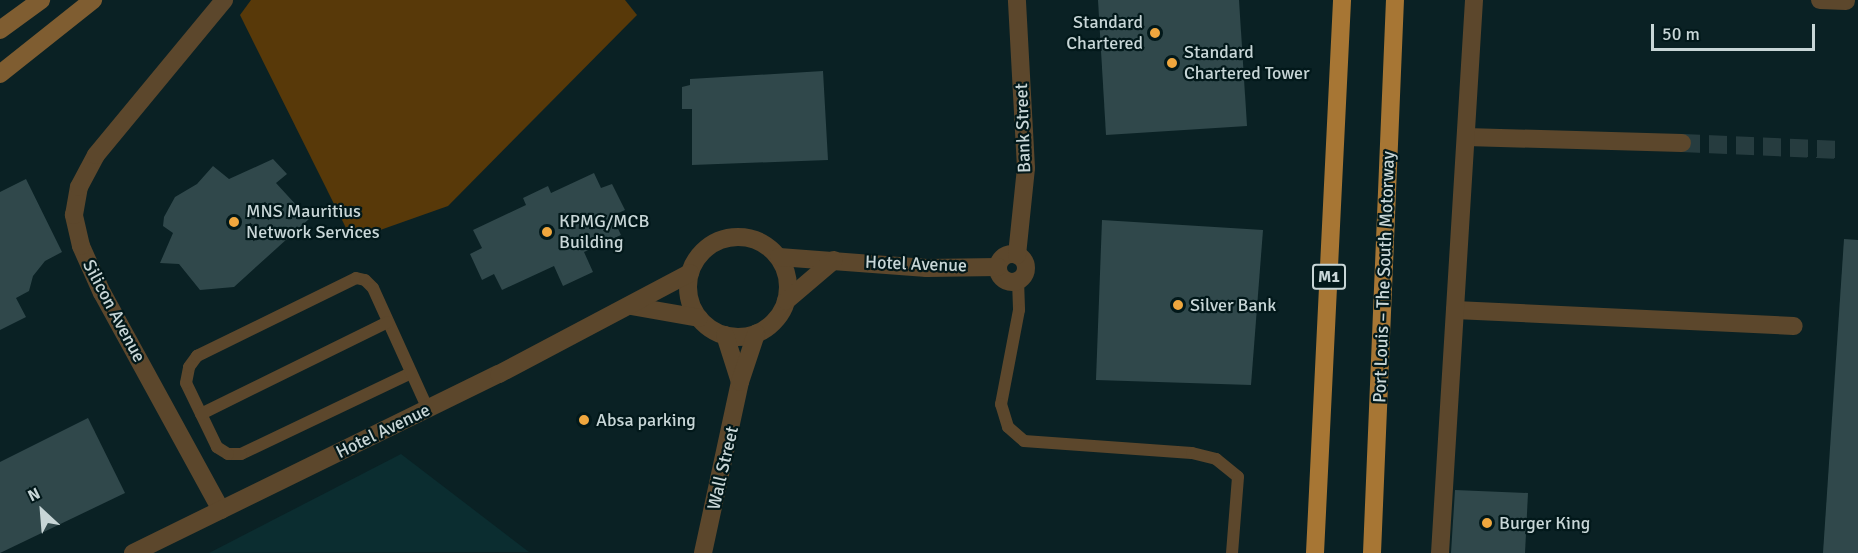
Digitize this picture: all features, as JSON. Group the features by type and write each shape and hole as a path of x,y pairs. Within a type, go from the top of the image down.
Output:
{"highway":[{"name":"M1","path":"1315,553 1341,0"},
{"name":"Port Louis – The South Motorway","path":"1372,553 1395,0"}],"main road":[{"path":"0,30 41,0"},
{"path":"0,74 93,0"}],"street":[{"name":"Silicon Avenue","path":"221,510 102,293 81,246 74,215 79,187 96,155 224,0"},
{"name":"Bank Street","path":"1017,0 1026,168 1017,255"},
{"path":"1440,553 1474,0"},
{"path":"1820,0 1846,1"},
{"path":"1466,137 1682,143"},
{"path":"699,318 689,296 690,273 708,247 730,238 753,239 779,257 786,271 786,301"},
{"path":"1017,255 1026,269 1018,280 1002,278 998,267 1004,256 1017,255"},
{"name":"Hotel Avenue","path":"779,257 927,268 998,267"},
{"path":"631,306 699,318 725,335 756,334 774,320 786,301 834,260"},
{"name":"Hotel Avenue","path":"133,553 428,409 631,306 690,273"},
{"path":"1455,310 1794,326"},
{"name":"Wall Street","path":"703,553 740,382 756,334"},
{"name":"Wall Street","path":"725,335 740,382"}],"lane":[{"path":"411,373 241,454 228,454 217,447 186,383 189,367 208,351 356,278 365,280 373,288 428,409"},
{"path":"1018,280 1019,310 1001,404 1008,427 1024,441 1192,453 1216,459 1238,477 1232,553"},
{"path":"201,414 388,322"}],"shaded area":[{"path":"251,0 625,0 637,15 448,206 352,240 240,15"},
{"path":"401,454 529,552 209,553"}],"building":[{"name":"Standard Chartered Tower","path":"1098,0 1239,0 1247,126 1106,135"},
{"path":"823,71 828,160 692,165 692,109 682,109 682,87 690,85 690,79"},
{"name":"MNS Mauritius Network Services","path":"273,159 287,174 276,183 309,219 234,287 200,290 179,264 160,263 173,233 163,226 164,217 175,197 197,184 213,166 229,179"},
{"name":"KPMG/MCB Building","path":"594,173 601,188 612,184 625,210 612,216 621,235 584,252 593,272 563,286 554,266 502,290 494,274 482,280 470,254 482,248 473,230 526,205 523,198 548,186 551,193"},
{"path":"26,179 62,252 45,261 33,276 29,291 16,298 26,317 0,330 0,192"},
{"name":"Silver Bank","path":"1102,220 1263,230 1251,385 1096,380"},
{"path":"1844,239 1858,240 1858,553 1823,553"},
{"path":"88,418 125,493 0,553 0,462"},
{"name":"Burger King","path":"1455,490 1528,493 1525,553 1451,553"}],"tunnel":[{"path":"1682,143 1840,150"}],"place":[{"name":"Standard Chartered","path":"1155,33"},
{"name":"Standard Chartered Tower","path":"1172,63"},
{"name":"MNS Mauritius Network Services","path":"234,222"},
{"name":"KPMG/MCB Building","path":"547,232"},
{"name":"Silver Bank","path":"1178,305"},
{"name":"Absa parking","path":"584,420"},
{"name":"Burger King","path":"1487,523"}]}
